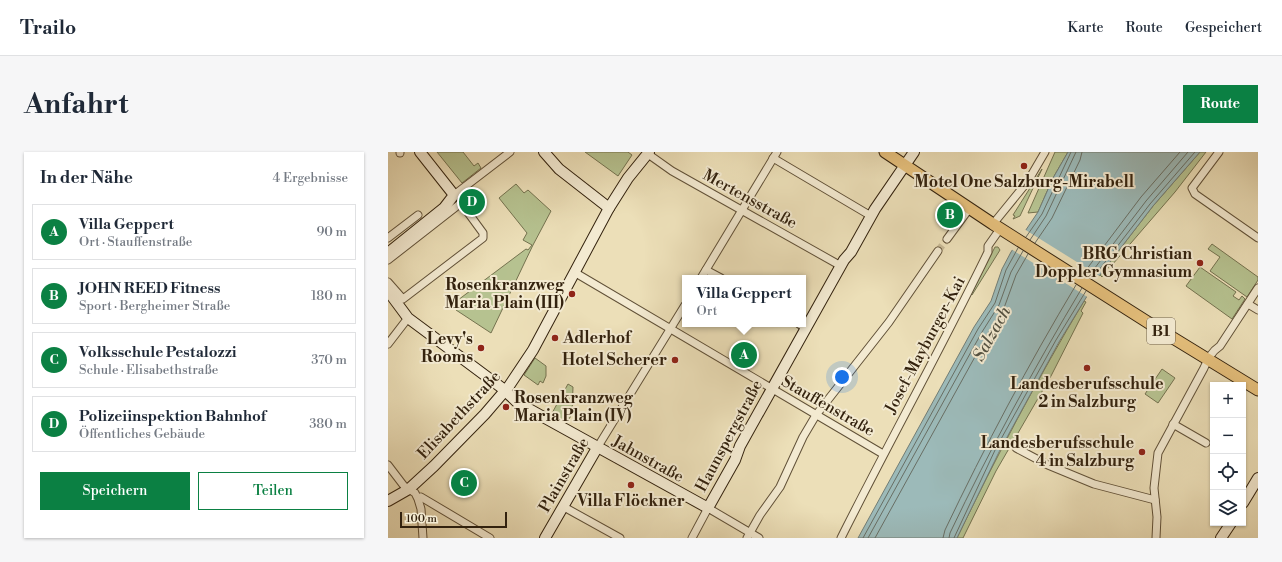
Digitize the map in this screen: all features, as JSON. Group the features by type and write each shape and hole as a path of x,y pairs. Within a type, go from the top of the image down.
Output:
{"main road":[{"name":"B1","path":"885,152 969,209 1258,390"}],"street":[{"path":"420,152 454,195"},
{"path":"388,253 444,208 454,195 510,152"},
{"path":"544,152 559,169 609,208"},
{"name":"Haunspergstraße","path":"806,320 851,252 871,216 898,173 906,165 914,152"},
{"name":"Josef-Mayburger-Kai","path":"841,538 883,454 959,313 988,252 988,246 998,227 1045,152"},
{"path":"1218,152 1192,188 1195,194 1258,238"},
{"name":"Elisabethstraße","path":"388,502 409,489 470,429 504,391 533,350 609,208 628,178 649,153"},
{"name":"Mertensstraße","path":"649,153 672,171 841,266"},
{"path":"703,275 775,155 871,216"},
{"path":"388,260 461,203 484,233 483,238 403,299 388,282"},
{"path":"947,239 969,209"},
{"path":"388,238 418,215"},
{"path":"748,535 780,487 803,437 816,415 889,322 938,251"},
{"path":"706,270 715,275"},
{"name":"Stauffenstraße","path":"574,272 883,454"},
{"path":"1156,538 1157,517 1154,488 1158,453 1208,358 1214,350 1220,346 1258,288"},
{"name":"Jahnstraße","path":"388,291 408,318 518,403 708,508 748,535 759,538"},
{"path":"1248,304 1258,310"},
{"name":"Plainstraße","path":"545,538 597,448 682,310"},
{"path":"388,344 408,318"},
{"name":"Haunspergstraße","path":"692,538 735,460 740,446 772,390 802,327"},
{"path":"1173,424 1206,443"},
{"path":"1016,448 1048,465 1094,484 1155,500"},
{"path":"388,465 404,486 415,493 418,499 421,509 423,538"},
{"path":"1246,498 1258,478"},
{"path":"421,497 490,538"},
{"path":"564,507 620,538"},
{"path":"1221,538 1228,526"}],"green space":[{"path":"437,152 463,152 474,166 478,163 481,168 462,183"},
{"path":"585,152 628,152 632,155 618,176"},
{"path":"1055,152 1068,152 1053,178 1038,212 1028,213"},
{"path":"1200,152 1206,152 1175,192 1112,265 1110,265 1102,277 1100,275 1153,206"},
{"path":"1042,169 1020,216 1013,219 1015,216 1013,215"},
{"path":"516,184 524,193 528,190 551,211 491,333 456,310 454,305 458,300 526,249 528,250 532,245 523,240 527,233 499,198"},
{"path":"1212,244 1258,277 1258,280 1247,297 1210,271 1220,257 1208,249"},
{"path":"995,247 998,247 1000,250 972,295 971,294"},
{"path":"1200,267 1236,292 1233,296 1239,300 1242,296 1245,299 1232,319 1186,286"},
{"path":"1084,301 1086,302 1081,311 1083,313 1051,376 996,471 963,538 957,538 1018,418"},
{"path":"535,358 546,366 546,376 543,383 540,381 538,385 524,375"},
{"path":"1162,369 1175,378 1158,403 1145,394"},
{"path":"568,384 573,387 572,414 566,424 551,415"}],"water":[{"name":"Salzach","path":"1068,152 1200,152 1153,206 1100,275 1059,342 1000,450 957,538 858,538 974,327 991,301 1002,269 1011,252 1038,212 1053,178"}],"pier":[{"path":"1024,229 1101,277 1089,298 1011,249"}],"tunnel":[{"path":"938,251 947,239"}],"place":[{"name":"Motel One Salzburg-Mirabell","path":"1024,166"},
{"name":"Polizeiinspektion Bahnhof","path":"472,202"},
{"name":"JOHN REED Fitness","path":"950,215"},
{"name":"BRG Christian Doppler Gymnasium","path":"1200,263"},
{"name":"Rosenkranzweg Maria Plain (III)","path":"572,294"},
{"name":"Adlerhof","path":"555,338"},
{"name":"Levy's Rooms","path":"481,348"},
{"name":"Villa Geppert","path":"744,355"},
{"name":"Hotel Scherer","path":"675,360"},
{"name":"Landesberufsschule 2 in Salzburg","path":"1087,368"},
{"name":"Rosenkranzweg Maria Plain (IV)","path":"506,407"},
{"name":"Landesberufsschule 4 in Salzburg","path":"1142,452"},
{"name":"Volksschule Pestalozzi","path":"464,483"},
{"name":"Villa Flöckner","path":"631,485"}]}
